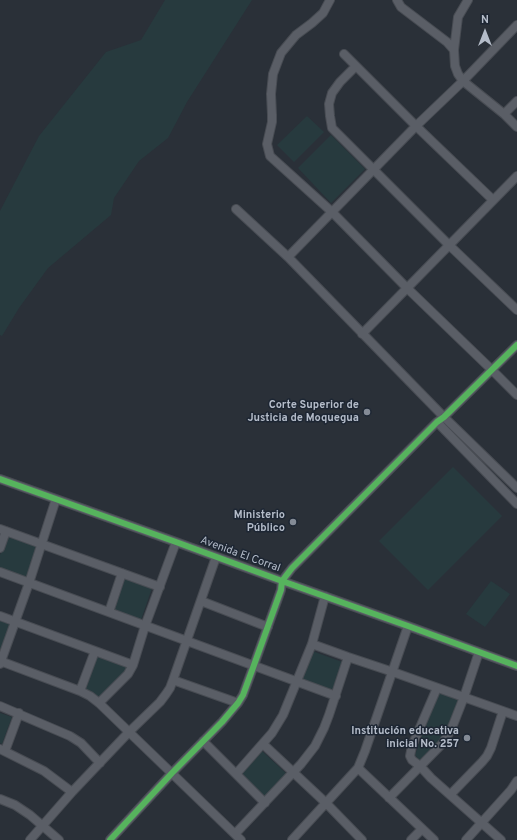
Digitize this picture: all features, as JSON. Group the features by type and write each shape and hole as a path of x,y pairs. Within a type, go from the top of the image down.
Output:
{"street":[{"path":"330,0 323,13 296,35 281,53 273,74 270,94 272,122 267,144 270,156 332,212 407,288 517,395"},
{"path":"397,0 401,7 448,42 454,50"},
{"path":"468,0 458,17 454,50 456,70 463,81 504,114 517,127"},
{"path":"288,257 517,25"},
{"path":"344,54 493,200"},
{"path":"356,66 340,82 332,93 329,104 332,128 449,245 517,310"},
{"path":"504,114 517,101"},
{"path":"362,334 517,176"},
{"path":"236,209 288,257 444,417 517,488"},
{"path":"110,840 222,722 243,696 281,590 282,581 292,568 437,422 444,417 517,345"},
{"path":"437,422 517,504"},
{"name":"Avenida El Corral","path":"0,479 517,666"},
{"path":"56,499 29,583 0,662 80,691 99,703 241,840"},
{"path":"0,548 3,530 160,587"},
{"path":"99,703 128,674 133,665 176,542"},
{"path":"30,840 72,792 160,702 170,688 216,557"},
{"path":"0,572 336,696"},
{"path":"109,612 122,573"},
{"path":"236,774 278,725 312,644 326,596"},
{"path":"201,601 268,626"},
{"path":"0,616 133,665"},
{"path":"292,840 358,768 365,752 408,626"},
{"path":"312,644 517,716"},
{"path":"80,691 95,651"},
{"path":"389,798 442,744 453,725 479,652"},
{"path":"235,834 301,764 315,746 324,728 336,696 348,657"},
{"path":"173,680 238,703"},
{"path":"437,688 410,756 412,760 501,840"},
{"path":"0,706 70,736 81,743 100,763"},
{"path":"450,795 487,756 503,711"},
{"path":"19,713 3,750 44,771 72,792"},
{"path":"203,741 265,803"},
{"path":"263,744 326,803 357,838"},
{"path":"358,768 434,840"},
{"path":"466,840 511,790 517,781"},
{"path":"0,799 15,805 30,814 59,840"},
{"path":"411,840 422,829"}],"green space":[{"path":"165,0 252,0 187,102 168,138 139,161 114,198 111,215 48,268 19,308 2,336 0,335 0,211 39,136 106,52 141,40"},
{"path":"307,116 324,132 294,162 277,145"},
{"path":"331,135 365,169 331,203 298,168"},
{"path":"453,467 502,516 428,590 379,541"},
{"path":"8,534 39,546 28,580 0,571 0,555"},
{"path":"125,578 152,588 141,620 113,611"},
{"path":"491,581 510,594 485,627 466,614"},
{"path":"0,619 12,623 0,659"},
{"path":"312,651 345,663 336,692 301,679"},
{"path":"97,654 130,666 99,699 84,689"},
{"path":"438,691 460,699 446,733 421,762 415,755"},
{"path":"0,713 12,717 2,744 0,743"},
{"path":"262,751 288,775 266,797 240,774"}],"cycle path":[{"path":"110,840 222,722 238,703 243,695 254,665 281,590 282,581 292,568 437,422 444,417 517,345"},
{"path":"0,479 517,666"}],"place":[{"name":"Corte Superior de Justicia de Moquegua","path":"367,412"},
{"name":"Ministerio Público","path":"293,522"},
{"name":"Institución educativa inicial No. 257","path":"467,738"}]}
